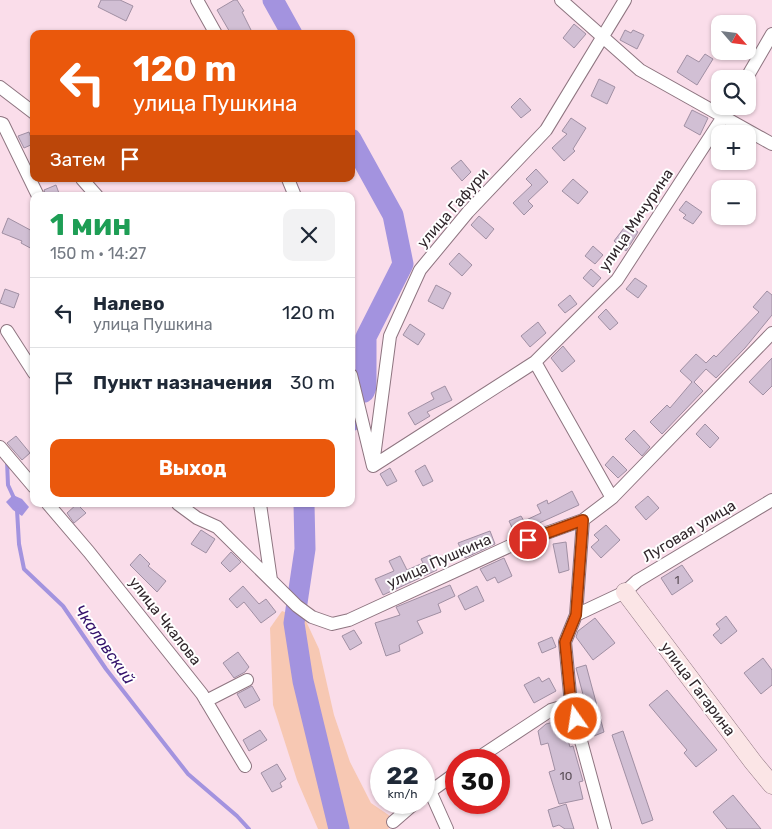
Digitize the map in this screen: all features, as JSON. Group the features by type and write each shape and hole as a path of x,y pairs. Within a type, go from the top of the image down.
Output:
{"street":[{"path":"197,0 214,30"},
{"path":"561,0 640,70 711,104"},
{"name":"улица Гафури","path":"373,466 390,336 420,270 468,212 546,130 625,0"},
{"path":"751,70 772,34"},
{"path":"0,87 30,110"},
{"name":"улица Мичурина","path":"373,466 535,362 617,280 725,115"},
{"path":"731,115 772,144"},
{"path":"0,123 3,124 30,180"},
{"path":"85,182 93,192"},
{"path":"3,330 22,339"},
{"path":"3,330 30,367"},
{"name":"улица Пушкина","path":"271,580 312,618 332,624 350,620 510,546 583,520 612,498 772,333"},
{"path":"535,362 612,498"},
{"path":"355,389 373,466"},
{"path":"0,447 30,482"},
{"name":"Луговая улица","path":"576,615 625,592 645,576 772,500"},
{"name":"улица Чкалова","path":"51,507 90,552 206,701 245,766"},
{"path":"182,507 197,518 217,527 271,580"},
{"path":"260,507 271,580"},
{"path":"583,520 576,615 565,642 571,704 605,829"},
{"name":"улица Гагарина","path":"625,592 752,762 772,785"},
{"path":"206,701 246,680"},
{"path":"492,749 551,710 571,704"},
{"path":"435,809 446,829"},
{"path":"393,822 402,814"}],"shaded area":[{"path":"13,495 22,499 29,507 22,516 6,502"},
{"path":"282,611 305,619 319,649 334,715 350,762 370,801 370,814 387,814 390,816 390,827 388,829 318,829 297,780 273,705 270,628"}],"building":[{"path":"101,0 120,0 133,6 126,21 98,7"},
{"path":"237,0 244,11 242,12 251,30 229,30 217,10"},
{"path":"574,24 586,34 574,48 563,38"},
{"path":"625,30 631,33 633,30 644,35 637,49 620,40"},
{"path":"705,54 712,60 697,85 677,72 687,55 699,62"},
{"path":"599,79 615,87 607,104 591,96"},
{"path":"520,98 531,110 521,118 511,107"},
{"path":"692,110 708,118 700,135 684,126"},
{"path":"571,118 586,128 573,149 575,151 564,161 552,148 567,134 562,131"},
{"path":"29,132 30,145 24,148 18,136"},
{"path":"461,160 471,172 462,181 451,168"},
{"path":"536,169 548,182 528,201 533,206 524,215 513,203 532,185 526,179"},
{"path":"573,179 588,192 578,204 562,191"},
{"path":"56,185 59,192 45,192 44,190"},
{"path":"686,201 702,212 693,224 683,218 686,215 679,210"},
{"path":"479,216 494,229 486,239 471,225"},
{"path":"8,218 30,230 30,248 21,243 22,241 2,233"},
{"path":"627,224 638,232 626,251 614,241"},
{"path":"593,246 603,255 595,264 585,256"},
{"path":"459,253 472,265 462,276 449,264"},
{"path":"591,269 601,278 593,287 583,278"},
{"path":"635,278 647,286 638,298 626,289"},
{"path":"436,285 451,293 443,309 428,301"},
{"path":"5,289 19,294 14,308 0,303"},
{"path":"767,291 772,295 772,315 745,348 716,378 706,369 694,382 703,391 662,434 650,422 667,405 670,408 692,382 680,371 696,354 706,363 714,355 716,357 759,312 753,307"},
{"path":"570,295 577,304 565,313 558,305"},
{"path":"606,309 618,323 610,330 598,317"},
{"path":"538,322 546,333 530,347 521,336"},
{"path":"410,324 425,334 418,345 403,335"},
{"path":"563,346 575,361 562,372 551,358"},
{"path":"772,358 772,386 763,395 749,382"},
{"path":"445,386 452,400 427,412 430,416 415,425 408,413 434,399 431,393"},
{"path":"705,424 719,438 710,448 696,434"},
{"path":"634,430 650,447 642,456 625,439"},
{"path":"16,436 30,453 22,460 7,443"},
{"path":"613,456 627,470 618,478 605,465"},
{"path":"425,465 433,481 423,486 415,471"},
{"path":"390,468 397,481 387,486 380,474"},
{"path":"572,491 579,505 515,534 509,521 521,516 524,521 541,513 537,505 547,500 548,504"},
{"path":"648,496 659,508 646,520 635,507"},
{"path":"74,507 80,507 86,513 74,523 67,513"},
{"path":"606,525 620,540 601,558 591,547 599,540 594,535"},
{"path":"201,530 215,539 206,553 191,544"},
{"path":"490,531 495,544 465,558 458,543"},
{"path":"566,542 569,570 559,573 553,544"},
{"path":"231,552 241,562 230,572 221,563"},
{"path":"140,554 150,564 148,566 166,581 157,592 130,565"},
{"path":"430,555 437,570 383,595 375,579 394,571 389,561 400,556 407,570 423,563 421,559"},
{"path":"504,558 512,576 498,583 495,577 487,581 480,569"},
{"path":"682,565 693,581 672,595 661,578"},
{"path":"450,585 455,596 438,604 441,612 417,621 423,633 399,645 400,651 386,656 375,623 400,615 396,607"},
{"path":"243,586 259,604 266,599 276,612 261,623 244,602 237,608 229,599"},
{"path":"477,586 484,601 465,610 458,596"},
{"path":"726,616 737,631 721,644 713,635 720,629 716,624"},
{"path":"595,618 615,643 593,660 576,637 578,631"},
{"path":"354,630 362,643 350,650 342,636"},
{"path":"552,637 556,647 542,653 538,643"},
{"path":"238,652 249,667 245,672 234,678 223,663"},
{"path":"763,658 772,670 772,685 761,694 744,673"},
{"path":"586,665 604,732 594,736 576,668"},
{"path":"539,677 542,682 549,678 556,691 534,703 524,685"},
{"path":"252,686 260,700 245,708 237,694"},
{"path":"667,690 717,750 696,767 684,753 687,750 649,705"},
{"path":"562,720 570,747 573,746 583,781 579,782 583,799 559,804 549,772 555,770 548,743 541,745 538,731 546,724"},
{"path":"260,730 267,740 249,751 243,740"},
{"path":"623,731 653,820 642,824 612,735"},
{"path":"277,764 286,779 280,783 282,787 272,792 261,773"},
{"path":"733,795 761,829 727,829 713,812"},
{"path":"566,804 574,829 565,829 559,825 553,827 548,810"}],"waterway":[{"path":"273,0 290,30"},
{"path":"355,146 393,215 403,264 366,337 366,387 364,392"},
{"name":"Чкаловский","path":"7,461 8,485 14,498"},
{"path":"304,507 305,549 294,623 303,681 339,829"},
{"name":"Чкаловский","path":"17,510 19,544 24,569 63,606 106,669 188,774 237,816 249,829"}],"route":[{"path":"528,540 583,520 576,615 565,642 571,704 576,719"}]}
